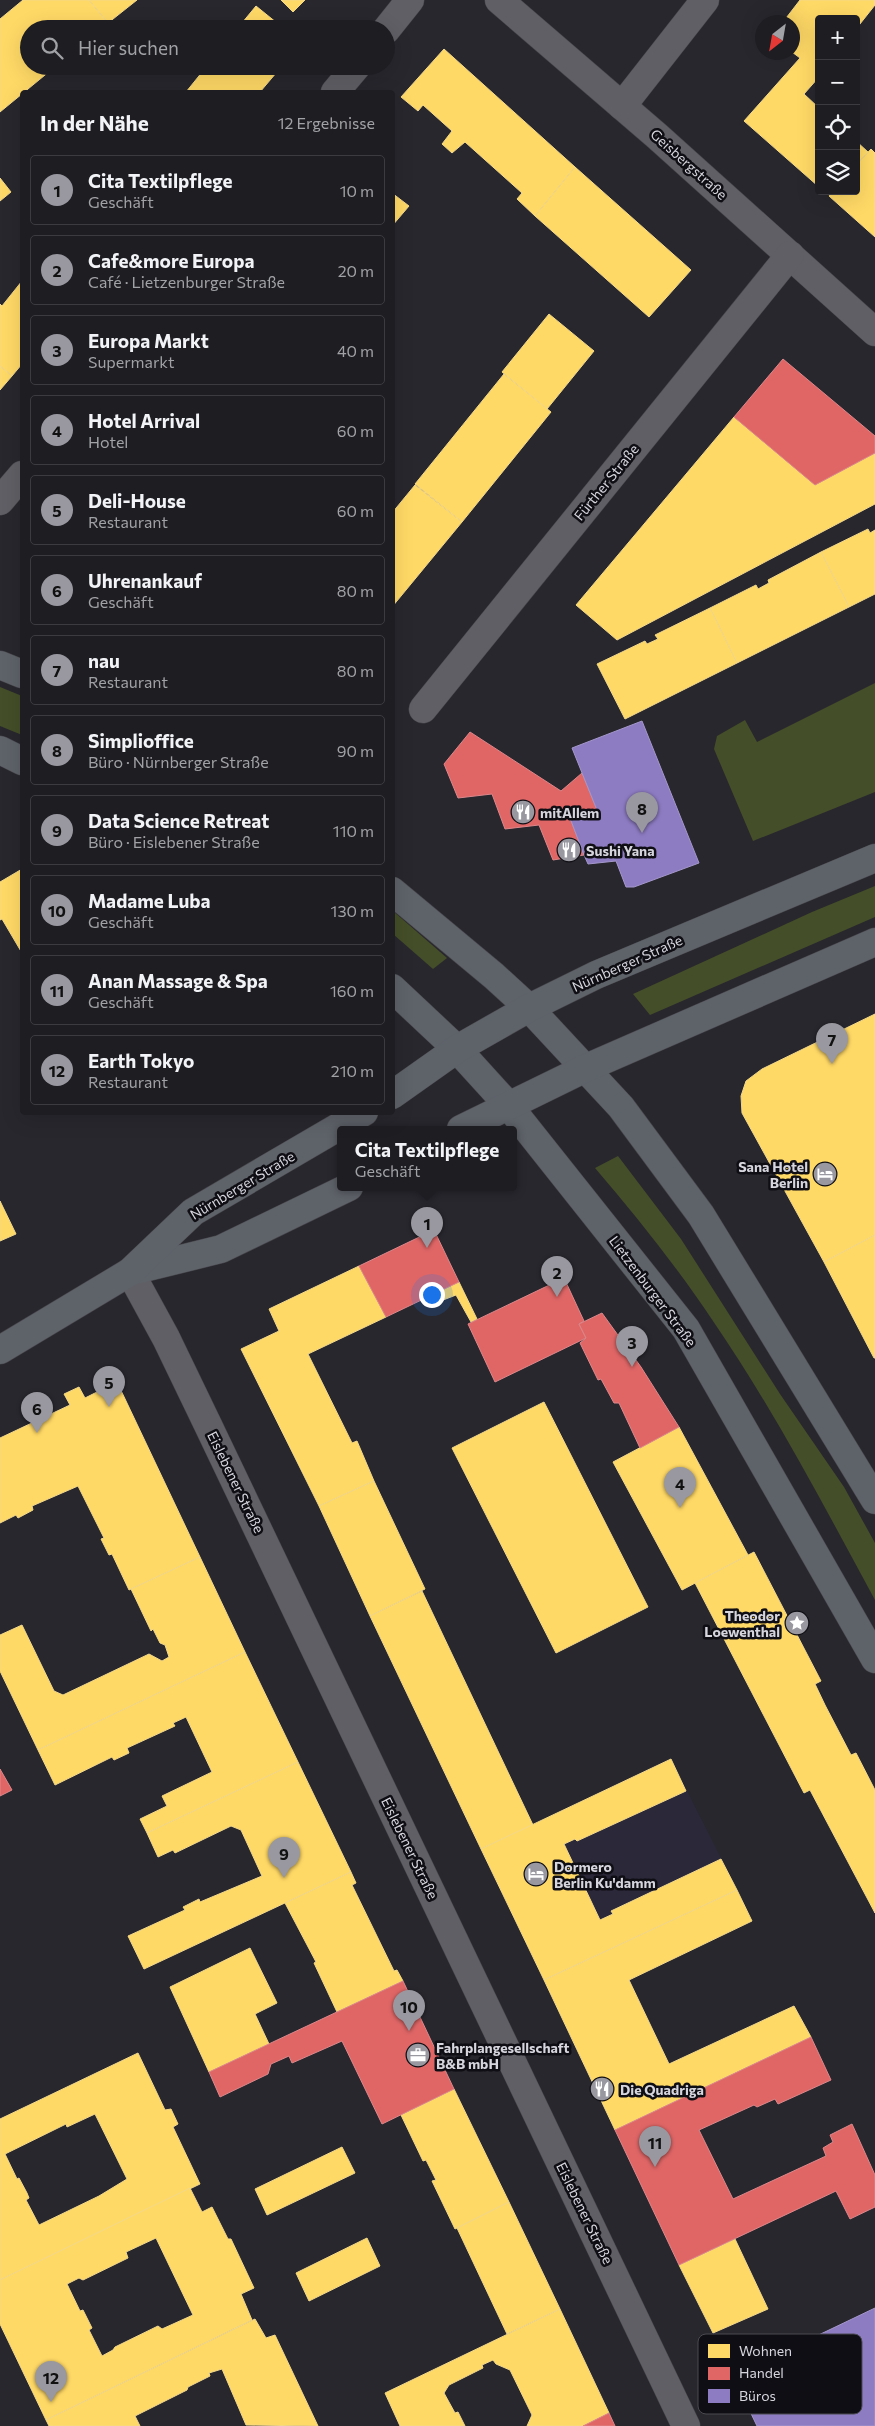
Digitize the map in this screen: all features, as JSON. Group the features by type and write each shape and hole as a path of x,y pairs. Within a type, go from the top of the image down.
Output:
{"main road":[{"path":"0,665 20,673"},
{"path":"0,750 20,760"},
{"name":"Nürnberger Straße","path":"395,1093 457,1049 529,1008 596,975 875,858"},
{"path":"395,894 494,976 529,1008 621,1107 701,1215 875,1500"},
{"path":"467,1126 586,1068 875,942"},
{"name":"Lietzenburger Straße","path":"395,991 457,1049 508,1105 686,1329 875,1659"},
{"name":"Nürnberger Straße","path":"340,1126 359,1115"},
{"name":"Nürnberger Straße","path":"0,1350 130,1272 194,1212 337,1128"},
{"name":"Nürnberger Straße","path":"130,1272 221,1248 341,1191"}],"street":[{"path":"394,20 410,0"},
{"name":"Geisbergstraße","path":"499,0 622,106 875,332"},
{"path":"622,106 705,0"},
{"path":"337,90 349,75"},
{"name":"Fürther Straße","path":"423,709 790,255"},
{"path":"0,501 20,477"},
{"name":"Eislebener Straße","path":"130,1272 166,1338 216,1441 686,2426"}],"shaded area":[{"name":"Dormero Berlin Ku'damm","path":"671,1759 737,1890 544,1980 481,1849"}],"green space":[{"path":"875,683 875,792 753,841 714,749 717,736 745,720 757,742"},
{"path":"0,687 20,695 20,734 0,726"},
{"path":"875,886 875,917 650,1015 633,994 812,912"},
{"path":"395,913 447,958 433,969 395,936"},
{"path":"618,1156 681,1239 780,1394 844,1487 875,1543 875,1600 798,1459 735,1355 671,1262 595,1168"}],"building: Wohnen":[{"path":"23,0 89,0 106,20 20,20 20,75 45,75 27,90 20,90 20,96 0,112 0,19"},
{"path":"89,0 137,0 112,20 106,20"},
{"path":"281,0 305,0 293,12"},
{"path":"800,0 875,0 875,5 860,24 860,15 815,15 815,82 804,94 815,104 815,183 744,121 800,60 800,15 788,15"},
{"path":"256,6 273,20 244,20"},
{"path":"444,49 575,167 535,216 517,199 522,193 465,142 452,153 442,144 452,131 423,105 418,111 401,97"},
{"path":"200,75 274,75 262,90 188,90"},
{"path":"860,145 868,152 860,161"},
{"path":"871,149 875,153 875,237 829,196 860,195 860,161"},
{"path":"575,167 691,270 649,317 535,216"},
{"path":"0,178 11,192 0,201"},
{"path":"395,195 409,206 395,222"},
{"path":"20,284 20,366 12,376 0,366 0,304 2,306"},
{"path":"549,314 594,351 547,409 502,372"},
{"path":"0,366 12,376 0,390"},
{"path":"504,374 551,412 462,522 415,484"},
{"path":"734,417 815,485 875,453 875,504 617,640 576,605"},
{"path":"415,485 462,522 395,603 395,509"},
{"path":"868,529 870,533 875,530 875,594 849,607 821,552"},
{"path":"821,552 849,607 737,663 710,608 756,585 758,589 769,583 768,580"},
{"path":"710,608 737,663 625,719 597,664 645,641 647,644 658,639 655,635"},
{"path":"20,870 20,950 2,919 0,920 0,882"},
{"name":"Sana Hotel Berlin","path":"875,1014 875,1235 824,1262 742,1113 741,1096 746,1081 762,1069"},
{"path":"0,1201 16,1234 0,1241"},
{"path":"875,1235 875,1358 874,1358 824,1262"},
{"path":"359,1266 386,1317 308,1354 352,1443 357,1441 374,1481 319,1506 241,1349 279,1331 269,1309"},
{"path":"459,1282 477,1319 471,1322 456,1295 438,1302 434,1293"},
{"path":"117,1382 200,1557 129,1590 112,1554 109,1555 101,1539 104,1538 78,1486 32,1506 33,1510 18,1518 16,1515 0,1523 0,1438 70,1405 64,1394 79,1387 85,1398"},
{"path":"544,1402 648,1607 556,1653 452,1448"},
{"path":"679,1427 748,1555 682,1590 613,1462"},
{"path":"374,1481 425,1589 370,1616 319,1506"},
{"path":"754,1552 821,1681 815,1684 825,1705 851,1755 856,1753 875,1790 875,1913 810,1790 804,1793 695,1583"},
{"path":"200,1557 245,1652 38,1750 0,1671 0,1635 22,1625 54,1691 63,1695 149,1654 162,1661 169,1657 165,1645 160,1643 153,1629 151,1631 131,1589"},
{"path":"422,1591 533,1825 481,1849 370,1616"},
{"path":"245,1652 298,1762 147,1833 140,1819 167,1806 162,1796 212,1772 186,1717 173,1723 175,1726 127,1748 129,1753 114,1760 112,1757 55,1785 38,1750"},
{"name":"Dormero Berlin Ku'damm","path":"671,1759 686,1791 577,1841 575,1839 564,1844 600,1920 613,1914 611,1911 721,1859 737,1890 544,1980 481,1849"},
{"path":"298,1762 351,1872 144,1969 128,1936 185,1910 183,1907 199,1899 200,1902 262,1876 241,1830 231,1826 175,1853 173,1850 158,1857 147,1833"},
{"path":"351,1872 356,1883 352,1885 394,1971 397,1970 403,1981 337,2012 314,1963 316,1962 285,1903"},
{"path":"737,1890 752,1921 629,1980 669,2064 794,2006 811,2037 615,2130 544,1980"},
{"path":"250,1948 277,2003 255,2014 269,2044 209,2072 170,1987"},
{"path":"138,2053 165,2110 171,2109 178,2124 173,2127 200,2184 0,2280 0,2119","holes":["95,2114 127,2179 99,2196 39,2225 26,2200 29,2198 27,2193 19,2178 17,2179 5,2154 66,2124 67,2127"]},
{"path":"454,2089 509,2202 455,2229 432,2181 436,2180 426,2160 423,2161 401,2115"},
{"path":"342,2147 355,2173 267,2215 255,2189"},
{"path":"190,2188 202,2212 212,2207 228,2239 231,2239 254,2288 241,2294 252,2320 46,2420 0,2324 0,2280","holes":["156,2238 193,2315 162,2329 158,2326 115,2347 102,2356 89,2330 92,2328 83,2310 80,2311 67,2284 79,2278 83,2280 128,2258 126,2252"]},
{"path":"509,2202 560,2309 507,2334 457,2228"},
{"path":"367,2238 380,2266 309,2301 296,2273"},
{"path":"735,2239 768,2309 713,2333 679,2265"},
{"path":"560,2309 609,2413 583,2426 527,2426 532,2415 510,2370 496,2364 493,2360 482,2365 483,2368 449,2385 444,2393 455,2413 458,2412 465,2426 400,2426 385,2393"},
{"path":"255,2319 266,2338 275,2335 318,2426 246,2425 222,2369 209,2373 210,2376 188,2387 187,2390 135,2416 140,2426 49,2426 46,2420"}],"building: Handel":[{"path":"783,359 875,436 875,453 815,485 734,417"},
{"path":"470,732 561,791 582,773 599,815 589,818 587,811 579,812 570,818 584,855 553,860 539,825 505,829 492,794 458,798 444,764"},
{"path":"434,1230 459,1282 386,1317 359,1266"},
{"path":"564,1278 584,1321 579,1324 586,1338 495,1382 468,1324"},
{"path":"602,1313 641,1367 679,1427 640,1448 619,1403 614,1403 601,1379 598,1380 580,1343 586,1338 579,1324"},
{"path":"0,1769 12,1790 0,1796"},
{"path":"403,1981 454,2089 382,2124 342,2041 292,2063 289,2056 271,2064 268,2074 220,2097 209,2072"},
{"path":"811,2037 831,2080 778,2104 775,2099 757,2107 754,2105 699,2130 733,2199 826,2156 823,2148 833,2142 830,2135 852,2124 875,2175 875,2207 850,2219 836,2191 679,2265 615,2130"},
{"path":"609,2413 615,2426 583,2426"}],"building: Büros":[{"path":"642,721 699,863 634,887 626,887 616,861 588,864 584,855 570,818 579,812 587,811 589,818 599,815 572,748"},
{"path":"875,2308 875,2426 757,2426 751,2414 862,2414 862,2334 821,2334"}],"place":[{"name":"mitAllem","path":"523,812"},
{"name":"Simplioffice","path":"642,833"},
{"name":"Sushi Yana","path":"569,850"},
{"name":"nau","path":"832,1064"},
{"name":"Sana Hotel Berlin","path":"825,1174"},
{"name":"Cita Textilpflege","path":"427,1248"},
{"name":"Cafe&more Europa","path":"557,1297"},
{"name":"Europa Markt","path":"632,1367"},
{"name":"Deli-House","path":"109,1407"},
{"name":"Uhrenankauf","path":"37,1433"},
{"name":"Hotel Arrival","path":"680,1508"},
{"name":"Theodor Loewenthal","path":"797,1623"},
{"name":"Dormero Berlin Ku'damm","path":"536,1874"},
{"name":"Data Science Retreat","path":"284,1878"},
{"name":"Madame Luba","path":"409,2031"},
{"name":"Fahrplangesellschaft B&B mbH","path":"418,2055"},
{"name":"Die Quadriga","path":"602,2089"},
{"name":"Anan Massage & Spa","path":"655,2167"},
{"name":"Earth Tokyo","path":"51,2402"}]}
